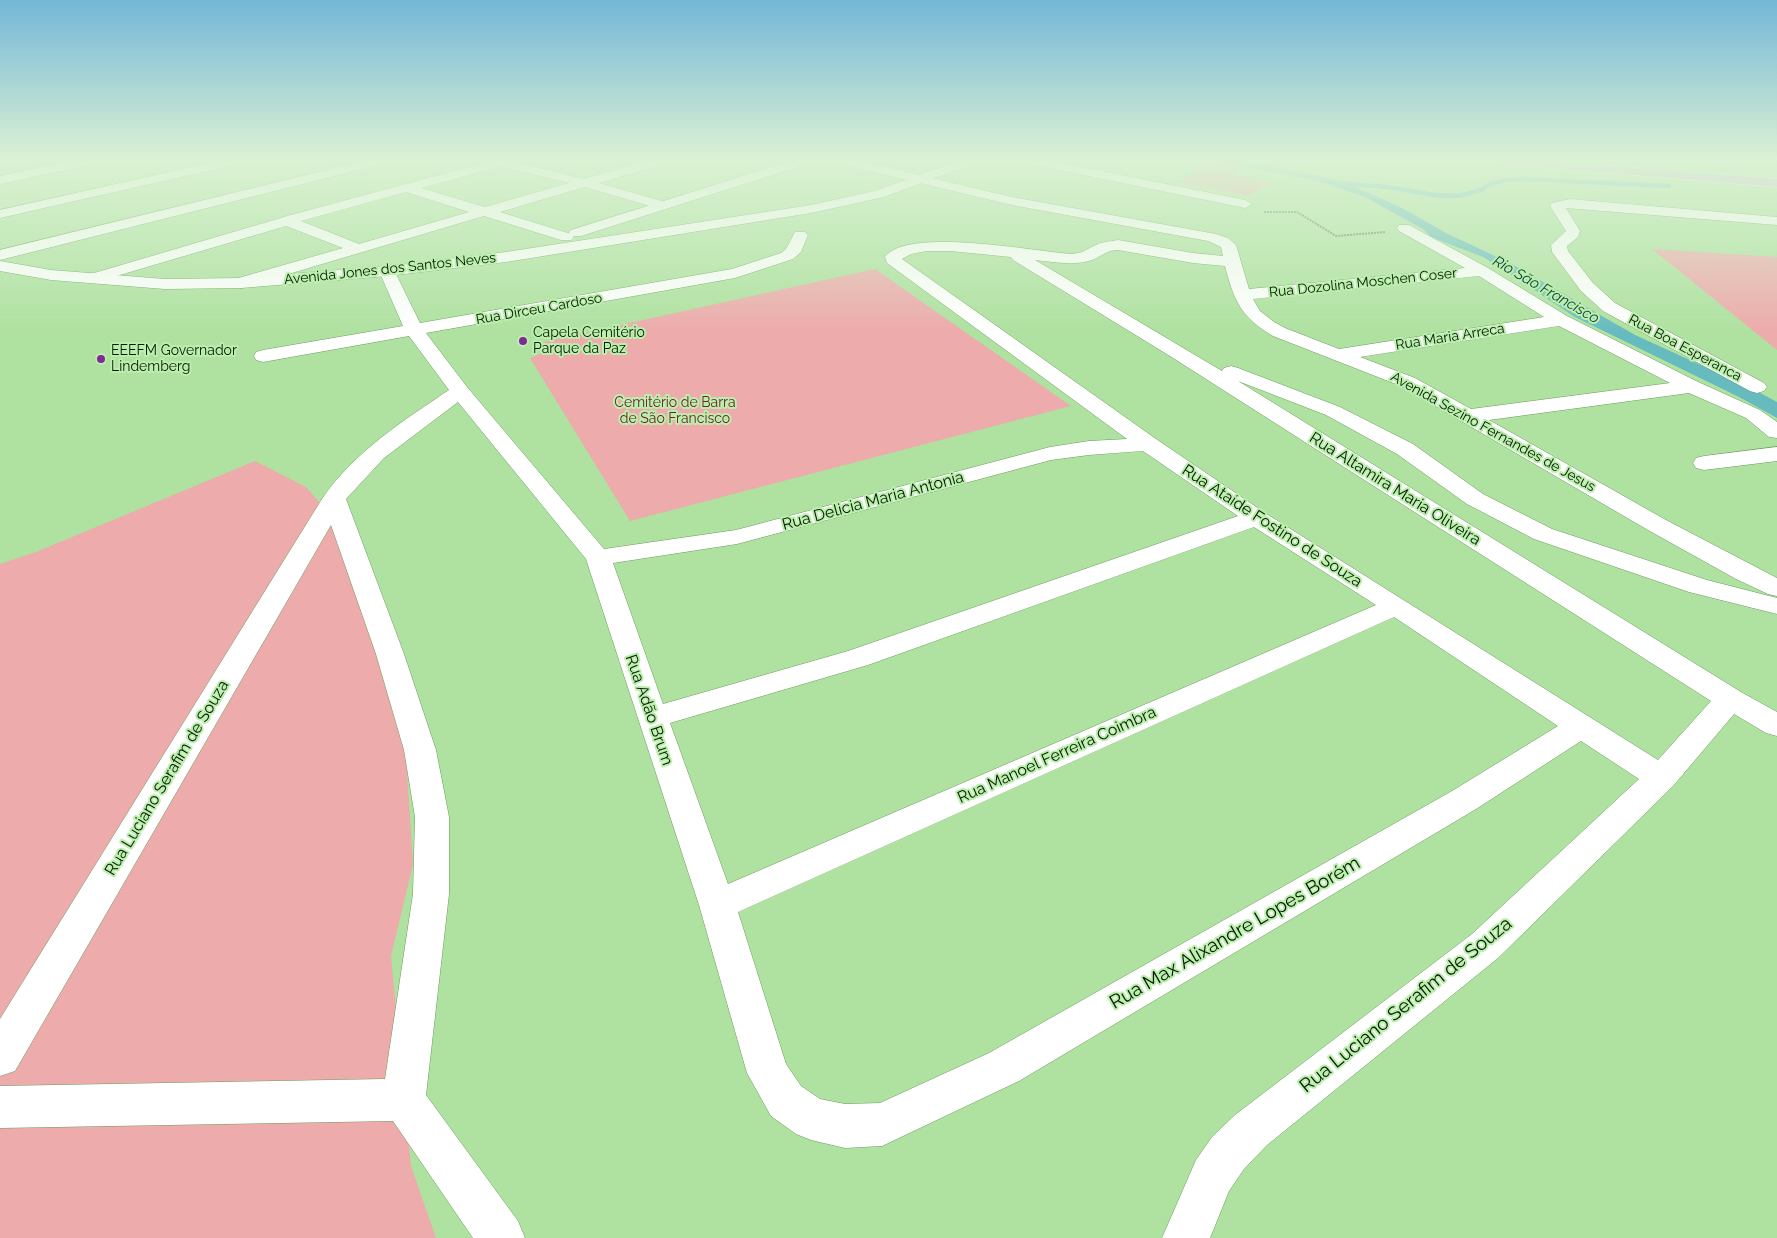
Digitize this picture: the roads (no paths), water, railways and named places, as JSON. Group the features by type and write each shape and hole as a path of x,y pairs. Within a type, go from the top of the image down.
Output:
{"street":[{"path":"0,256 152,218"},
{"path":"288,218 360,249"},
{"path":"90,280 300,218"},
{"path":"241,283 466,218"},
{"path":"499,218 566,237"},
{"path":"506,257 622,218"},
{"name":"Avenida Jones dos Santos Neves","path":"0,266 51,276 90,280 164,284 241,283 387,271 506,257 760,218"},
{"name":"Avenida Sezino Fernandes de Jesus","path":"1104,218 1211,237 1226,243 1243,295 1251,311 1265,324 1279,332 1340,354 1408,382 1657,525 1745,573 1777,588"},
{"name":"Rua Boa Esperanca","path":"1565,218 1573,234 1558,248 1586,287 1620,314 1762,387"},
{"name":"Rua Boa Esperanca","path":"1738,218 1777,221"},
{"path":"1405,229 1482,271 1561,320 1753,414 1777,432"},
{"name":"Rua Dirceu Cardoso","path":"263,356 750,270 793,252 800,235"},
{"path":"1012,253 1073,258 1087,256 1109,245 1118,244 1193,258 1233,262"},
{"name":"Rua Ataíde Fostino de Souza","path":"1012,253 943,246 899,252 893,257 894,260 1148,444 1256,518 1396,606 1579,727 1661,778"},
{"name":"Rua Altamira Maria Oliveira","path":"1012,253 1177,352 1730,699 1777,725"},
{"name":"Rua Adão Brum","path":"387,271 414,330 460,391 598,558 717,904 768,1072 786,1101 811,1119 845,1126 882,1124"},
{"name":"Rua Dozolina Moschen Coser","path":"1243,295 1482,271"},
{"name":"Rua Maria Arreca","path":"1340,354 1561,320"},
{"path":"1177,352 1333,411 1405,449 1475,499 1543,534 1698,586 1777,606"},
{"path":"1470,416 1697,386 1762,387"},
{"name":"Rua Luciano Serafim de Souza","path":"0,1057 334,499 348,479 386,444 460,391"},
{"name":"Rua Delicia Maria Antonia","path":"598,558 737,537 1050,454 1089,448 1148,444"},
{"path":"1704,463 1777,454"},
{"path":"334,499 390,654 420,750 432,817 431,894 404,1100 501,1238"},
{"path":"652,718 858,658 1256,518"},
{"name":"Rua Manoel Ferreira Coimbra","path":"717,904 1396,606"},
{"name":"Rua Luciano Serafim de Souza","path":"1186,1238 1212,1176 1228,1153 1251,1130 1486,946 1661,778 1730,699"},
{"name":"Rua Max Alixandre Lopes Borém","path":"882,1124 1004,1066 1464,800 1579,727"},
{"path":"0,1107 404,1100"}],"water":[{"name":"Rio São Francisco","path":"1403,218 1419,218 1448,234 1510,263 1635,335 1749,387 1777,402 1777,418 1739,397 1575,317 1483,257 1431,237 1423,229"}],"place":[{"name":"Capela Cemitério Parque da Paz","path":"523,341"},
{"name":"EEEFM Governador Lindemberg","path":"101,359"}],"park label":[{"name":"Cemitério de Barra de São Francisco","path":"675,412"}]}
